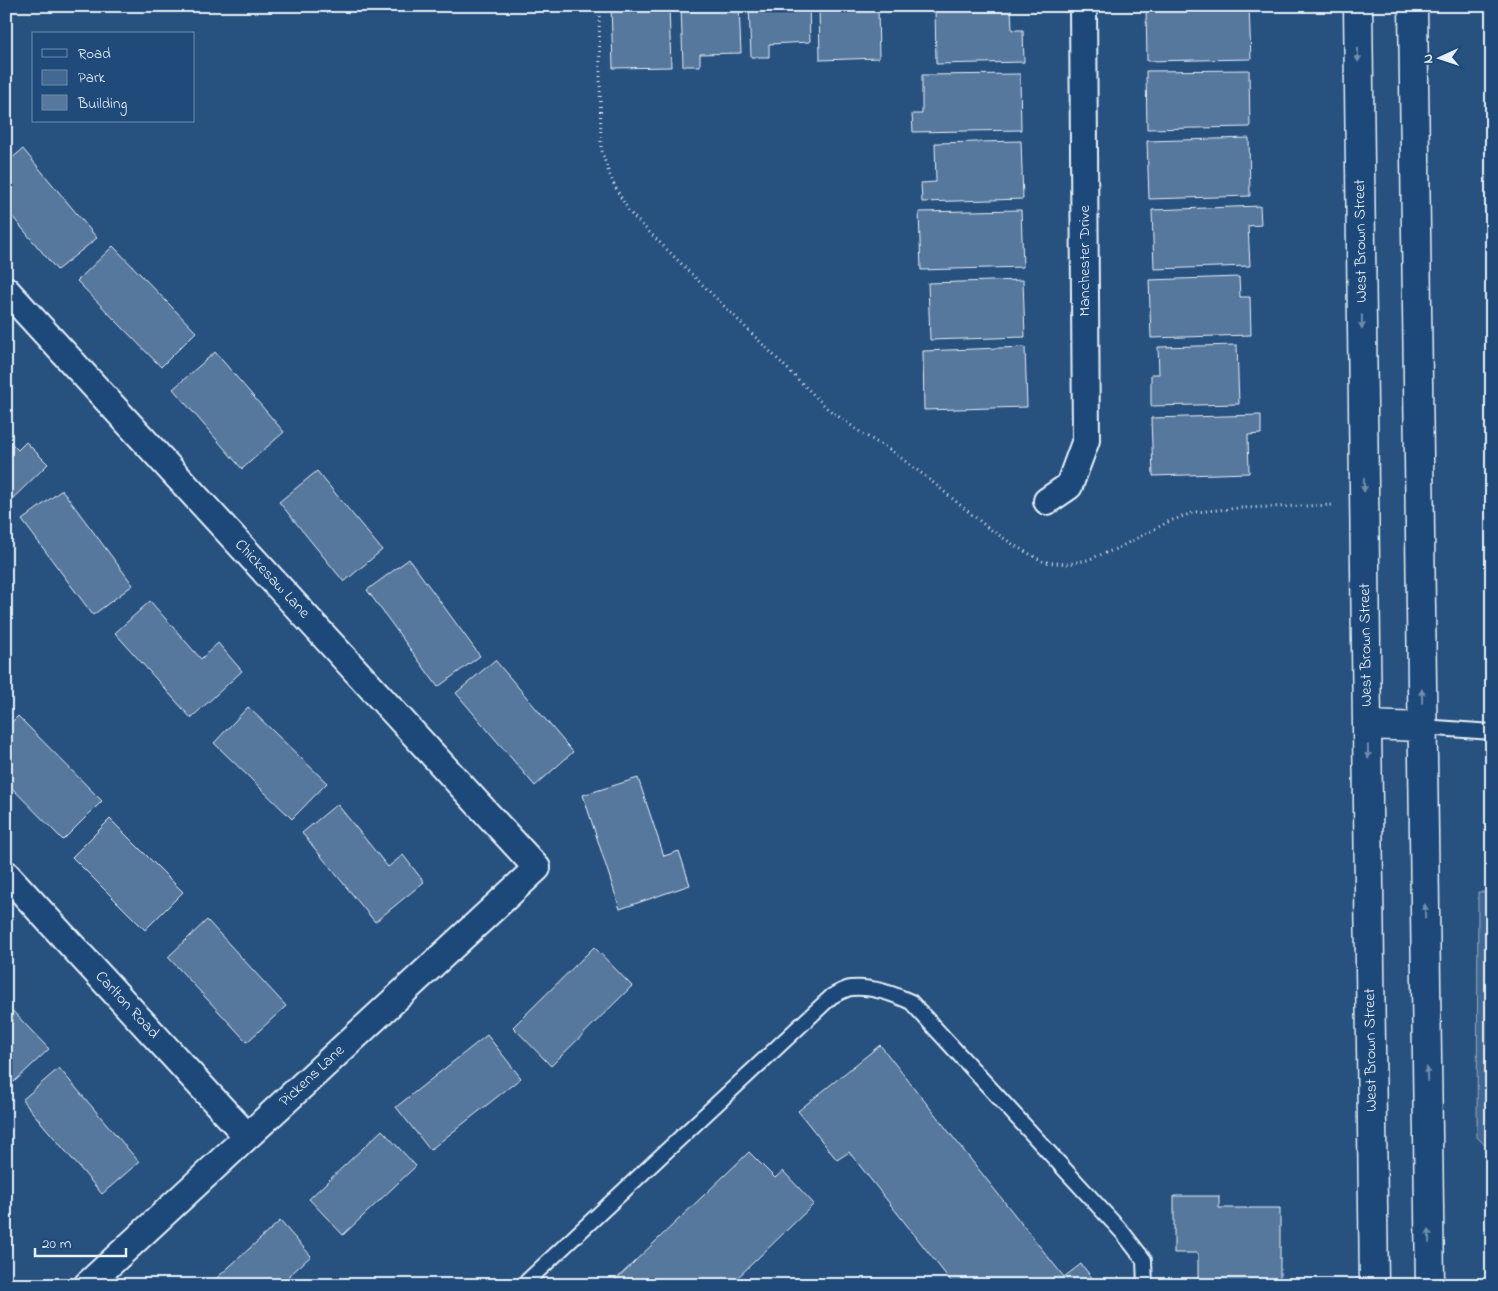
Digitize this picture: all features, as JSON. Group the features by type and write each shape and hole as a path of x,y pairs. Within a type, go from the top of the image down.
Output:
{"main road":[{"name":"West Brown Street","path":"1358,6 1374,1285"},
{"path":"1413,6 1430,1285"},
{"path":"1367,725 1422,727"}],"street":[{"name":"Manchester Drive","path":"1048,501 1069,486 1086,440 1083,6"},
{"name":"Chickesaw Lane","path":"6,290 537,868"},
{"name":"Pickens Lane","path":"87,1285 537,868"},
{"name":"Carlton Road","path":"6,874 247,1136"}],"lane":[{"path":"1422,727 1492,732"},
{"path":"523,1285 832,996 850,988 875,989 892,993 911,1002 1123,1233 1144,1260 1145,1285"}],"path":[{"path":"599,6 601,147 606,169 618,194 632,215 828,409 863,434 893,452 1016,547 1044,562 1068,564 1087,560 1116,549 1170,521 1195,512 1224,509 1338,505"}],"green space":[{"path":"1478,892 1492,892 1492,1153 1477,1137"}],"building":[{"path":"611,6 669,6 671,67 613,68"},
{"path":"681,6 739,6 741,53 700,54 700,66 683,66"},
{"path":"749,6 809,6 810,42 769,44 769,57 751,57"},
{"path":"819,6 878,6 879,58 820,60"},
{"path":"935,6 1011,6 1012,30 1023,30 1024,62 936,64"},
{"path":"1146,6 1249,6 1251,59 1147,61"},
{"path":"1249,70 1250,127 1147,129 1146,71"},
{"path":"1020,74 1021,130 913,132 912,114 922,114 922,75"},
{"path":"1249,138 1250,196 1149,199 1147,141"},
{"path":"1021,141 1023,199 922,202 921,183 936,182 935,143"},
{"path":"23,149 97,238 57,270 6,209 6,163"},
{"path":"1260,206 1261,225 1248,226 1250,266 1154,269 1152,210"},
{"path":"1021,210 1023,267 921,270 919,212"},
{"path":"113,246 196,332 161,367 77,281"},
{"path":"1239,277 1240,297 1250,297 1251,335 1151,338 1149,280"},
{"path":"1023,280 1025,337 930,340 928,283"},
{"path":"1237,345 1239,404 1151,406 1151,374 1159,374 1158,347"},
{"path":"1025,347 1027,407 924,410 923,351"},
{"path":"215,352 284,432 242,469 173,389"},
{"path":"1261,415 1261,434 1248,435 1249,473 1153,476 1151,418"},
{"path":"6,438 18,450 26,442 48,464 6,505"},
{"path":"317,471 382,550 344,582 279,502"},
{"path":"62,490 133,585 93,615 22,520"},
{"path":"409,559 480,656 438,687 367,590"},
{"path":"150,601 201,659 218,643 242,671 191,718 115,633"},
{"path":"495,660 573,752 535,786 456,693"},
{"path":"248,707 327,783 292,819 214,743"},
{"path":"18,716 102,801 63,840 6,782 6,728"},
{"path":"638,778 664,856 679,851 690,885 620,909 583,795"},
{"path":"337,804 388,867 403,855 424,882 375,922 302,833"},
{"path":"110,819 183,892 145,930 72,857"},
{"path":"207,920 286,1006 247,1042 168,957"},
{"path":"594,947 632,986 551,1066 513,1027"},
{"path":"6,1004 49,1049 14,1082 6,1074"},
{"path":"487,1035 521,1078 430,1150 396,1107"},
{"path":"880,1045 1064,1277 1081,1264 1098,1285 954,1285 849,1152 837,1160 798,1111"},
{"path":"59,1068 139,1162 102,1194 22,1100"},
{"path":"382,1130 416,1166 343,1235 309,1199"},
{"path":"749,1152 775,1178 783,1171 814,1204 730,1285 610,1285"},
{"path":"1174,1196 1219,1196 1219,1208 1280,1208 1280,1285 1198,1285 1198,1253 1174,1253"},
{"path":"280,1221 311,1256 279,1285 209,1285"}]}
